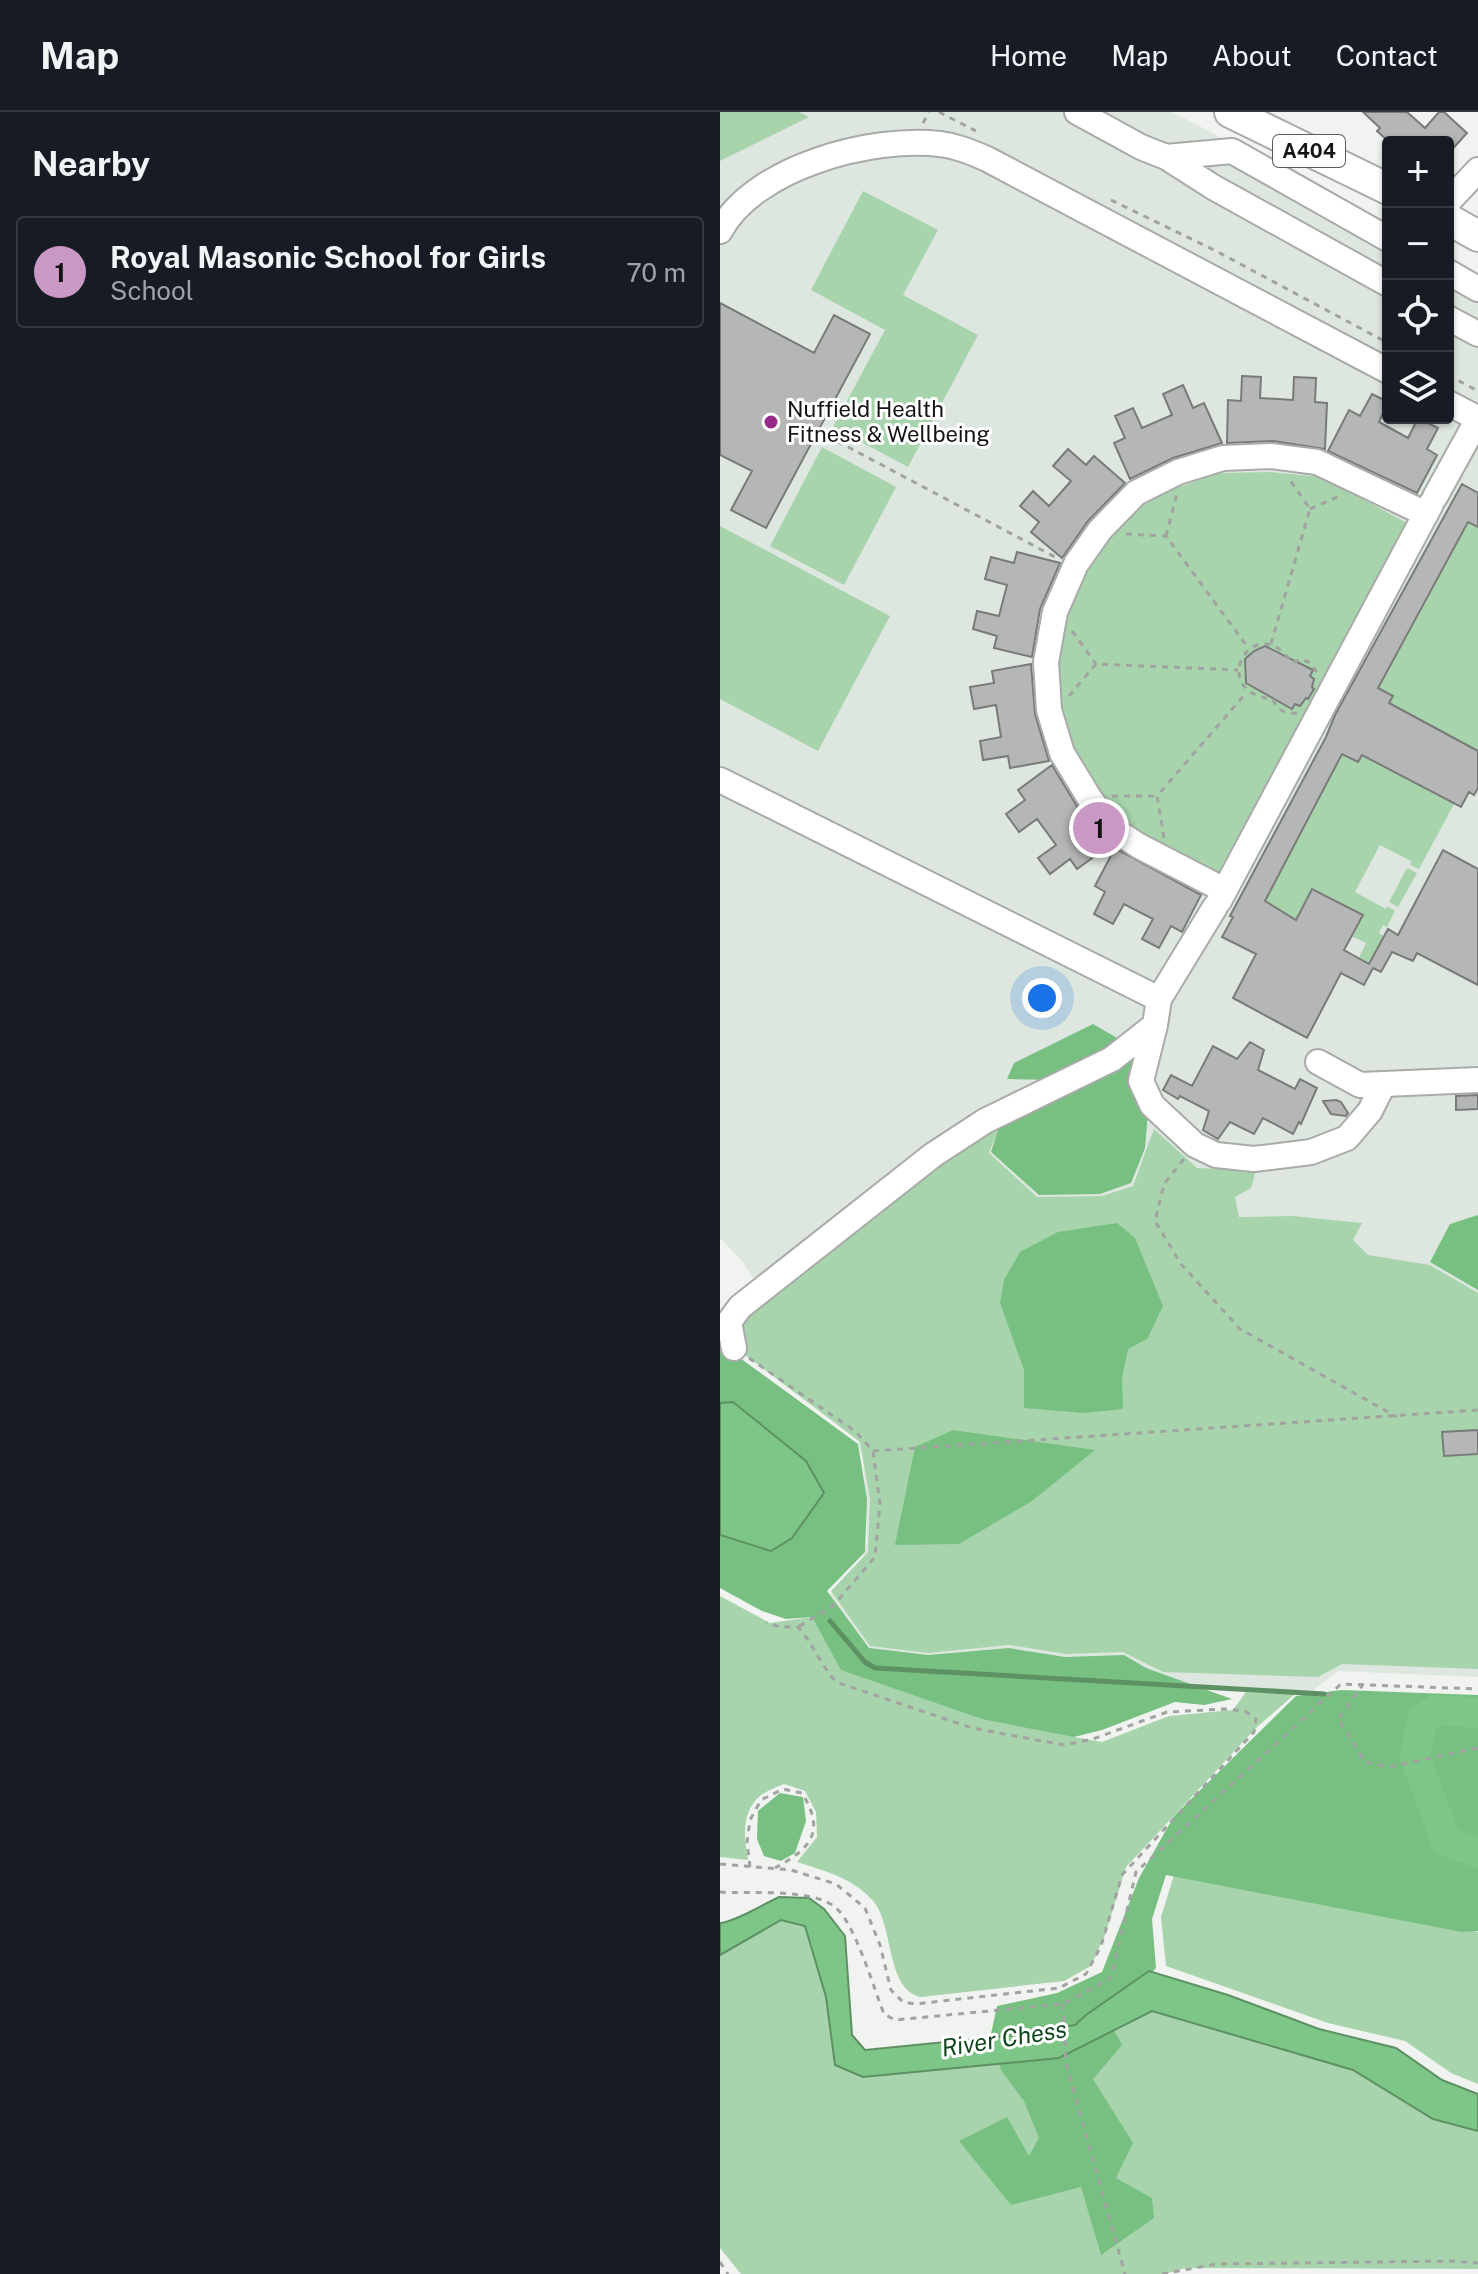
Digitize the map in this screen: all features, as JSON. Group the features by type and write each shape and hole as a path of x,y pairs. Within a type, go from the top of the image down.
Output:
{"main road":[{"name":"A404","path":"1230,112 1382,186"},
{"path":"1454,222 1478,236"}],"street":[{"path":"1077,112 1166,157 1213,187 1382,281"},
{"path":"720,231 742,202 753,194 788,174 838,152 914,142 957,146 1382,368"},
{"path":"1166,157 1232,151 1382,236"},
{"path":"1454,196 1478,170"},
{"path":"1454,275 1478,289"},
{"path":"1454,321 1478,334"},
{"path":"1383,1085 1370,1111 1347,1138 1311,1152 1254,1159 1216,1155 1195,1145 1152,1105 1141,1081 1159,999 1219,899 1320,699 1478,418 1454,406"},
{"path":"1219,899 1168,861 1113,829 1062,753 1052,718 1046,662 1056,609 1076,564 1099,532 1136,493 1183,470 1223,458 1275,457 1317,462 1366,484 1431,505"},
{"path":"720,780 1159,999"},
{"path":"734,1348 729,1322 740,1307 933,1155 985,1121 1112,1059 1155,1025"},
{"path":"1318,1062 1360,1085 1478,1080"}],"path":[{"path":"939,112 980,133"},
{"path":"1104,197 1216,251 1382,340"},
{"path":"1454,378 1478,391"},
{"path":"816,430 1059,560"},
{"path":"1275,457 1310,509"},
{"path":"1166,536 1183,470"},
{"path":"1271,644 1310,509 1366,484"},
{"path":"1099,532 1166,536"},
{"path":"1166,536 1249,649"},
{"path":"1056,609 1096,664"},
{"path":"1259,644 1271,644 1284,651 1292,663 1301,659 1315,667 1320,699 1304,711 1293,713 1280,709 1273,699 1248,691 1239,679 1240,661 1249,649 1259,644"},
{"path":"1096,664 1238,670"},
{"path":"1052,718 1096,664"},
{"path":"1088,796 1157,796 1248,691"},
{"path":"1157,796 1168,861"},
{"path":"1195,1145 1164,1184 1155,1221 1181,1264 1240,1329 1397,1417"},
{"path":"734,1348 855,1431 873,1451 880,1504 875,1557 833,1606 798,1627 766,1623"},
{"path":"873,1451 1478,1410"},
{"path":"720,1864 791,1870 836,1884 865,1908 880,1945 891,1990 903,2002 915,2004 1059,1988 1086,1974 1101,1946 1122,1875 1254,1732 1256,1719 1245,1711 1225,1709 1167,1712 1093,1739 1064,1745 972,1728 836,1682 822,1666 798,1627"},
{"path":"720,1892 810,1896 836,1908 852,1931 884,2014 895,2020 1063,2005 1111,1978 1136,1872 1341,1684 1478,1689"},
{"path":"1355,1684 1362,1686 1338,1719 1365,1762 1389,1767 1478,1748"},
{"path":"750,1867 747,1842 750,1820 761,1800 783,1789 802,1793 813,1811 813,1836 801,1854 775,1868"},
{"path":"1063,2005 1066,2063 1125,2274"},
{"path":"720,2262 728,2274"},
{"path":"1162,2274 1217,2264 1478,2263"}],"shaded area":[{"path":"720,112 1172,112 1382,221 1382,424 1454,424 1454,259 1478,273 1478,1677 1338,1671 1309,1694 905,1677 806,1606 839,1589 861,1563 867,1542 863,1461 856,1436 742,1261 720,1238"},
{"path":"720,112 799,112 809,117 720,161"},
{"path":"863,191 938,230 903,295 978,335 908,467 833,427 885,330 811,290"},
{"path":"822,447 896,487 844,585 770,546"},
{"path":"1270,472 1322,477 1407,523 1219,880 1118,822 1066,745 1056,698 1059,627 1078,574 1121,521 1160,494 1218,473"},
{"path":"1469,522 1478,527 1478,751 1389,703 1393,696 1378,688"},
{"path":"720,526 890,616 818,751 720,699"},
{"path":"1342,754 1358,762 1362,755 1454,804 1419,869 1410,865 1411,861 1380,845 1355,892 1395,911 1387,927 1383,925 1379,933 1384,936 1369,963 1359,958 1366,943 1351,936 1362,915 1313,889 1287,937 1281,911 1275,907 1261,908"},
{"path":"1407,868 1417,873 1398,907 1389,902"},
{"path":"1093,1024 1124,1042 1134,1062 1148,1112 1145,1148 1131,1183 1100,1194 1039,1195 991,1152 999,1127 1053,1080 1007,1079 1014,1063"},
{"path":"1003,1117 989,1153 1037,1197 1102,1196 1133,1186 1154,1129 1197,1168 1256,1170 1251,1188 1235,1197 1239,1217 1293,1216 1362,1223 1353,1240 1368,1255 1430,1265 1478,1293 1478,1669 1342,1664 1318,1677 1163,1672 1123,1652 1066,1654 1009,1645 928,1653 870,1646 831,1591 868,1552 870,1499 860,1442 744,1354 737,1332 742,1315 947,1151"},
{"path":"1478,1215 1478,1290 1430,1262 1450,1224"},
{"path":"1117,1223 1135,1238 1163,1306 1147,1339 1128,1349 1122,1378 1123,1409 1084,1413 1024,1408 1024,1370 1000,1303 1004,1280 1020,1252 1058,1232"},
{"path":"720,1351 740,1358 858,1444 867,1499 865,1552 827,1591 869,1648 928,1655 1009,1648 1065,1657 1124,1655 1146,1668 1232,1699 1204,1705 1175,1702 1102,1730 1074,1737 982,1719 841,1670 812,1617 786,1619 762,1611 720,1588"},
{"path":"953,1430 1095,1450 1032,1501 959,1544 895,1545 915,1447"},
{"path":"720,1596 770,1623 812,1617 842,1670 1074,1737 1102,1742 1169,1716 1233,1710 1246,1692 1295,1694 1257,1727 1126,1867 1105,1935 1091,1966 1064,1981 921,1997 910,1992 902,1983 885,1926 874,1902 848,1881 797,1862 817,1837 816,1812 805,1791 784,1784 760,1796 747,1817 748,1860 720,1857"},
{"path":"1341,1690 1478,1695 1478,1931 1462,1932 1166,1875 1152,1919 1156,1968 1108,2019 1122,2045 1093,2079 1133,2143 1116,2178 1152,2198 1154,2218 1101,2255 1081,2187 1011,2205 959,2141 1007,2117 1029,2156 1039,2138 1024,2101 1001,2070 991,2034 997,2006 1057,1993 1102,1972 1139,1878 1174,1816 1296,1696"},
{"path":"780,1793 803,1797 806,1821 795,1853 781,1861 764,1856 757,1839 758,1811"},
{"path":"1174,1875 1478,1932 1478,2084 1451,2073 1405,2041 1328,2023 1166,1966 1161,1917"},
{"path":"781,1920 805,1925 826,1997 835,2064 1059,2058 1151,2011 1353,2070 1433,2119 1478,2131 1478,2269 1185,2268 1165,2274 741,2274 720,2248 720,1955"}],"water":[{"path":"733,1402 806,1461 824,1493 792,1538 771,1551 720,1535 720,1403"},
{"path":"1418,1708 1478,1712 1478,1722 1431,1718 1419,1726 1412,1760 1443,1840 1464,1850 1478,1851 1478,1860 1461,1860 1435,1848 1402,1760 1410,1721"},
{"path":"779,1897 809,1898 824,1909 845,1936 852,2035 865,2050 1016,2035 1075,2025 1149,1971 1228,1995 1319,2029 1396,2048 1442,2080 1478,2094 1478,2131 1433,2119 1353,2070 1152,2011 1059,2058 863,2077 835,2065 826,1997 805,1926 781,1920 720,1955 720,1923 740,1917"}],"building":[{"path":"1363,112 1407,112 1425,128 1439,112 1444,112 1467,133 1454,147 1454,136 1382,136 1377,131 1380,128"},
{"name":"Nuffield Health Fitness & Wellbeing","path":"720,303 814,353 834,315 870,334 766,528 731,510 752,471 720,455"},
{"path":"1242,376 1261,377 1260,398 1293,400 1294,377 1316,378 1315,402 1327,403 1325,449 1273,441 1227,443 1228,400 1241,401"},
{"path":"1183,385 1193,408 1204,403 1222,443 1173,458 1130,479 1114,443 1125,438 1115,416 1133,408 1142,428 1172,415 1163,394"},
{"path":"1372,394 1382,399 1379,422 1408,438 1415,424 1430,424 1438,428 1427,449 1437,455 1417,493 1328,451 1349,410 1360,416"},
{"path":"1068,449 1086,465 1094,456 1125,483 1088,521 1062,558 1031,532 1039,522 1020,506 1033,491 1049,506 1071,481 1053,466"},
{"path":"1462,484 1478,493 1478,527 1468,522 1378,688 1393,696 1389,703 1478,751 1478,788 1474,795 1469,792 1461,807 1362,755 1358,762 1342,754 1265,901 1296,920 1312,889 1363,915 1344,950 1369,964 1388,929 1398,935 1443,850 1478,869 1478,985 1417,953 1413,961 1392,952 1381,972 1373,968 1364,985 1341,973 1307,1038 1233,998 1256,954 1222,937 1335,715"},
{"path":"1017,552 1060,563 1040,609 1032,657 994,648 997,636 973,629 977,611 999,616 1007,585 985,579 991,557 1014,563"},
{"path":"1265,646 1313,670 1310,676 1314,679 1314,689 1300,706 1295,704 1292,709 1246,683 1245,659"},
{"path":"1031,664 1035,714 1049,761 1010,768 1008,756 983,760 980,741 1001,737 996,705 974,709 970,687 994,683 992,671"},
{"path":"1052,765 1078,808 1110,845 1077,869 1070,859 1050,874 1038,858 1056,845 1037,819 1019,832 1006,814 1025,800 1018,790"},
{"path":"1115,848 1201,895 1182,932 1171,926 1159,948 1142,939 1153,919 1124,904 1113,924 1094,914 1105,892 1095,886"},
{"path":"1250,1042 1264,1050 1258,1070 1295,1089 1300,1079 1317,1088 1301,1124 1299,1122 1293,1134 1263,1118 1254,1134 1230,1122 1218,1139 1203,1130 1209,1111 1163,1090 1171,1075 1192,1086 1213,1046 1237,1059"},
{"path":"1478,1095 1478,1109 1456,1110 1456,1096"},
{"path":"1336,1100 1348,1113 1346,1116 1331,1114 1323,1101"},
{"path":"1478,1430 1478,1454 1444,1456 1442,1432"}],"waterway":[{"path":"830,1621 865,1662 875,1668 1324,1694"},
{"name":"River Chess","path":"1478,1713 1436,1710 1422,1720 1415,1757 1446,1841 1478,1853"}],"place":[{"name":"Nuffield Health Fitness & Wellbeing","path":"771,422"},
{"name":"Royal Masonic School for Girls","path":"1099,828"}]}
